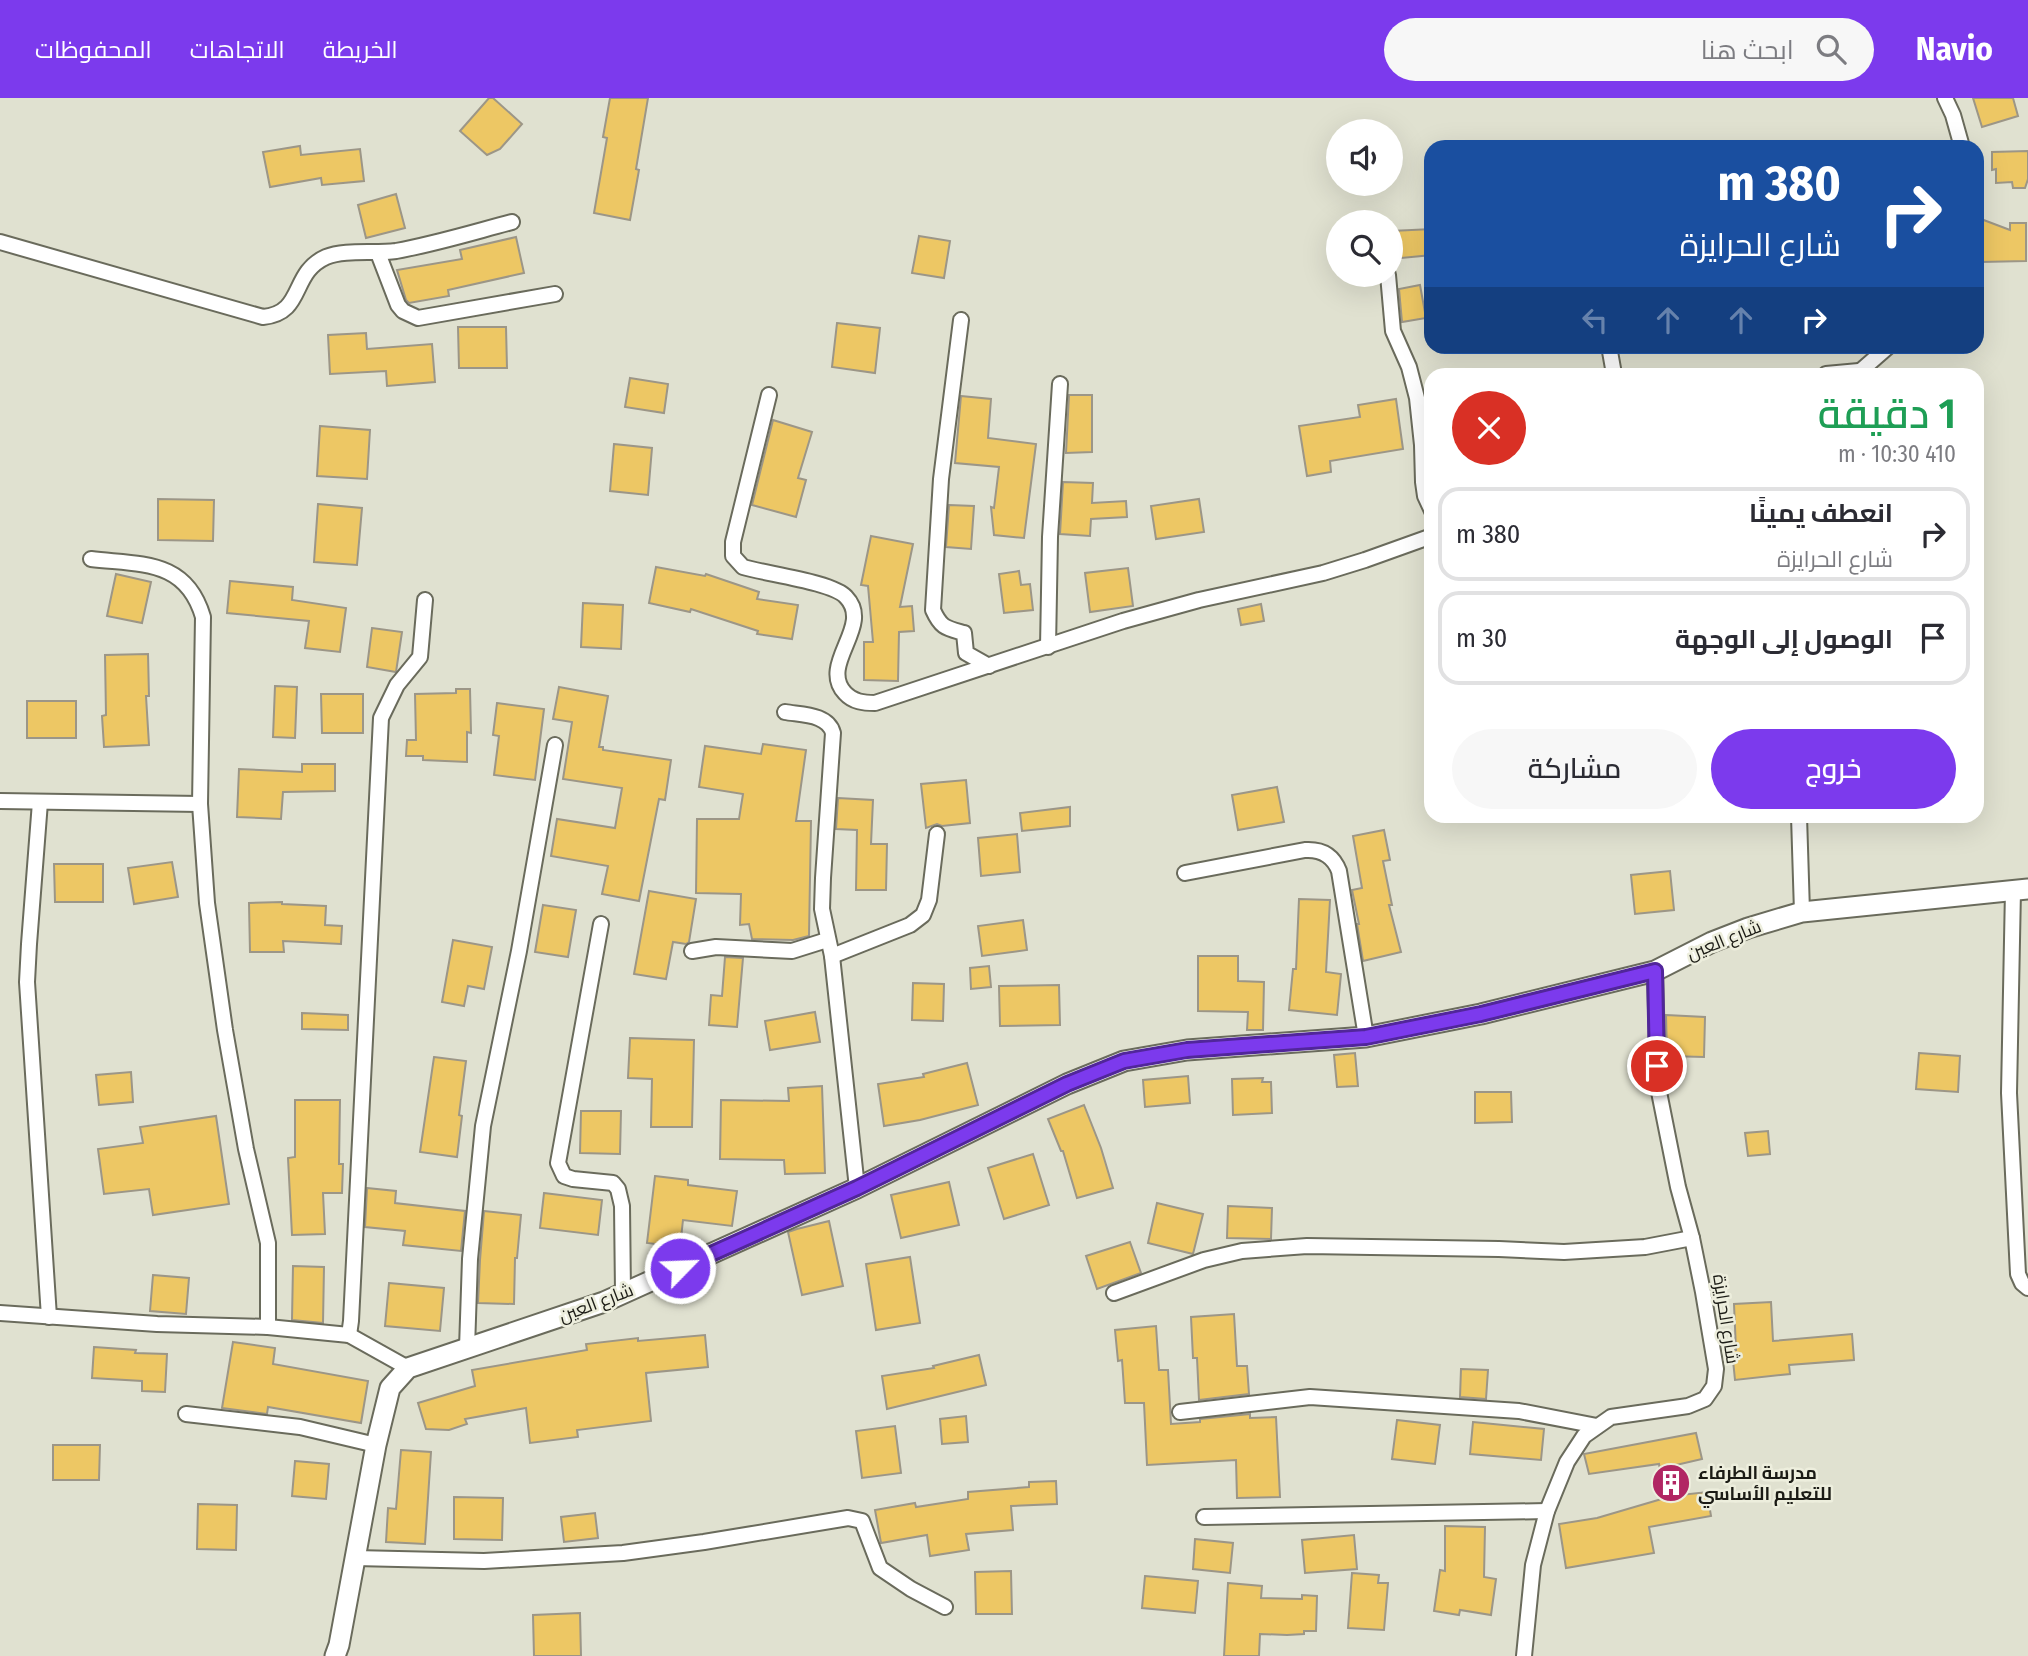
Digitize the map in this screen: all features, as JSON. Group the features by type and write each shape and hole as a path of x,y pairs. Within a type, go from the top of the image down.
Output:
{"street":[{"path":"1945,98 1960,140"},
{"path":"0,242 263,317 284,311 292,303 307,271 329,256 379,253 415,247 512,222"},
{"path":"379,253 398,305 403,312 418,318 555,294"},
{"path":"1389,287 1393,331 1409,367 1417,398 1424,489"},
{"path":"961,320 941,479 933,610 945,628 964,633 966,653 989,666"},
{"path":"1864,368 1880,354"},
{"path":"1048,647 1050,537 1060,384"},
{"path":"769,395 733,542 733,556 743,567 836,590 849,600 854,623 837,672 844,693 853,700 864,703 875,703 1161,610 1334,570 1424,539"},
{"path":"91,559 170,572 187,585 199,603 203,617 200,804 207,903 225,1030 251,1178 268,1243 268,1326"},
{"path":"349,1335 381,718 397,685 420,657 425,600"},
{"path":"785,712 823,719 832,727 833,733 822,893 827,940 832,956 857,1188"},
{"path":"467,1348 470,1259 483,1126 519,951 555,745"},
{"path":"0,801 200,804"},
{"path":"40,802 27,982 49,1317"},
{"path":"1798,823 1802,912"},
{"path":"832,956 910,925 923,915 929,900 937,834"},
{"path":"1185,873 1305,850 1320,850 1332,858 1339,871 1366,1037"},
{"path":"2021,889 2009,1069 2010,1141 2018,1274 2028,1288"},
{"name":"شارع العين","path":"408,1368 604,1302 857,1188 1067,1084 1124,1061 1187,1050 1366,1037 1481,1014 1655,971 1712,942 1802,912 2021,889"},
{"path":"601,923 558,1163 564,1176 613,1183 618,1189 622,1217 623,1293"},
{"path":"692,951 716,947 792,951 827,940"},
{"name":"شارع الحرايزة","path":"1524,1656 1533,1565 1547,1511 1567,1462 1584,1436 1611,1417 1688,1406 1705,1399 1714,1386 1716,1369 1692,1238 1678,1187 1658,1087 1655,971"},
{"path":"1114,1293 1204,1259 1242,1251 1307,1246 1486,1248 1564,1252 1645,1247 1692,1238"},
{"path":"0,1313 157,1324 268,1326 349,1335 408,1368 390,1388 376,1445 335,1656"},
{"path":"1180,1412 1310,1397 1519,1411 1597,1426"},
{"path":"186,1414 300,1427 376,1445"},
{"path":"1204,1517 1547,1511"},
{"path":"355,1558 484,1561 623,1553 848,1518 862,1521 880,1568 945,1607"}],"building":[{"path":"489,98 493,98 522,124 500,149 487,155 460,131"},
{"path":"610,98 648,98 630,220 594,213 607,138 603,137"},
{"path":"1973,98 2013,98 2018,116 1982,127"},
{"path":"300,146 301,155 360,149 364,181 322,185 321,178 270,187 263,152"},
{"path":"2028,151 2028,179 2025,188 2013,188 2012,182 1996,183 1996,169 1992,170 1992,152"},
{"path":"396,194 405,228 366,238 358,205"},
{"path":"1984,220 2010,230 2010,223 2026,223 2026,261 1984,262"},
{"path":"1424,229 1424,256 1403,258 1403,230"},
{"path":"919,236 950,241 944,278 912,273"},
{"path":"516,237 524,273 448,290 449,296 409,303 406,300 397,270 462,259 460,250"},
{"path":"1420,285 1424,318 1402,322 1399,289"},
{"path":"837,323 880,328 875,373 832,367"},
{"path":"458,327 506,327 507,368 459,368"},
{"path":"366,333 367,349 432,344 435,382 387,386 386,371 330,374 328,335"},
{"path":"630,378 668,384 664,413 625,407"},
{"path":"1069,395 1092,395 1092,452 1066,453"},
{"path":"961,396 991,399 988,438 1036,444 1024,538 994,535 991,507 994,508 999,467 955,463"},
{"path":"1396,399 1403,449 1330,461 1331,472 1307,476 1299,426 1360,417 1358,405"},
{"path":"773,420 812,432 798,478 806,480 796,517 752,505"},
{"path":"320,426 370,430 367,479 317,476"},
{"path":"614,444 652,448 648,495 610,491"},
{"path":"1063,482 1093,483 1092,503 1126,501 1127,517 1091,519 1090,536 1060,534"},
{"path":"158,499 214,500 213,541 158,540"},
{"path":"1199,499 1204,532 1156,539 1151,506"},
{"path":"318,504 362,508 357,565 314,562"},
{"path":"949,505 974,506 971,549 946,547"},
{"path":"871,536 913,544 900,607 912,606 914,631 899,632 898,681 864,680 864,642 873,642 868,586 861,585"},
{"path":"656,567 705,576 706,574 759,592 757,599 798,605 792,639 757,634 758,631 691,609 690,612 649,603"},
{"path":"1128,568 1133,606 1090,612 1085,573"},
{"path":"1019,571 1021,585 1030,584 1033,610 1004,613 999,574"},
{"path":"116,574 151,582 142,623 107,616"},
{"path":"230,581 293,587 292,600 346,608 340,652 305,648 309,621 227,613"},
{"path":"583,603 623,605 621,649 581,647"},
{"path":"1261,604 1264,621 1241,625 1238,609"},
{"path":"372,628 402,632 396,672 367,667"},
{"path":"148,654 149,696 146,696 149,745 104,747 102,716 106,715 105,655"},
{"path":"275,686 297,687 295,738 273,737"},
{"path":"559,687 608,696 599,747 603,747 603,750 671,760 665,800 659,799 639,901 602,894 608,866 551,856 557,819 615,828 622,788 563,779 572,722 553,719"},
{"path":"456,689 470,689 471,733 467,732 467,762 423,760 423,756 406,756 407,740 416,740 415,694 456,693"},
{"path":"321,694 363,694 363,733 322,733"},
{"path":"27,701 76,701 76,738 27,738"},
{"path":"497,703 544,709 535,780 494,775 499,736 493,735"},
{"path":"763,744 806,750 796,821 811,821 809,936 793,940 752,939 749,924 740,925 741,894 696,893 697,819 739,819 743,794 699,787 705,746 761,754"},
{"path":"302,764 335,764 335,791 283,792 281,819 237,817 239,769 302,772"},
{"path":"966,780 970,823 942,826 937,824 926,828 921,784"},
{"path":"1277,787 1284,822 1238,830 1232,795"},
{"path":"838,798 873,800 871,844 887,844 886,890 856,890 857,830 836,829"},
{"path":"1070,807 1070,826 1022,831 1020,813"},
{"path":"1384,830 1390,860 1383,861 1392,905 1389,905 1401,952 1363,961 1352,890 1362,888 1353,836"},
{"path":"1017,834 1020,872 981,876 978,838"},
{"path":"172,862 178,897 134,904 128,868"},
{"path":"54,864 103,864 103,902 55,902"},
{"path":"1670,871 1674,910 1635,914 1631,875"},
{"path":"649,891 696,899 689,942 673,942 666,979 634,974"},
{"path":"1299,899 1330,900 1326,972 1341,974 1337,1015 1289,1010 1293,969 1296,969"},
{"path":"282,902 326,906 325,925 342,926 341,944 283,941 284,952 250,952 249,903"},
{"path":"543,905 576,910 568,957 535,952"},
{"path":"1023,920 1027,950 982,956 978,926"},
{"path":"453,940 492,947 484,989 468,986 464,1006 442,1002"},
{"path":"1198,956 1238,956 1238,981 1264,982 1263,1030 1247,1030 1248,1012 1198,1011"},
{"path":"725,957 743,958 737,1027 709,1025 711,995 722,996"},
{"path":"989,966 991,987 971,989 970,968"},
{"path":"913,983 944,984 943,1021 912,1020"},
{"path":"1059,985 1060,1025 1000,1026 999,986"},
{"path":"815,1012 820,1042 770,1050 765,1021"},
{"path":"302,1013 348,1015 348,1030 302,1029"},
{"path":"1666,1015 1705,1017 1704,1057 1667,1056"},
{"path":"630,1038 694,1040 692,1127 651,1127 652,1079 628,1078"},
{"path":"1355,1053 1358,1086 1337,1087 1334,1055"},
{"path":"1919,1053 1960,1056 1958,1092 1916,1089"},
{"path":"434,1057 466,1061 457,1157 420,1152"},
{"path":"967,1063 978,1105 884,1126 878,1084 924,1077 923,1074"},
{"path":"131,1072 133,1102 99,1105 96,1075"},
{"path":"1188,1076 1190,1103 1145,1107 1143,1080"},
{"path":"1263,1078 1262,1082 1271,1082 1272,1113 1233,1115 1232,1079"},
{"path":"822,1086 825,1173 785,1174 784,1160 720,1159 721,1100 789,1101 788,1088"},
{"path":"1475,1092 1511,1092 1512,1122 1475,1123"},
{"path":"295,1100 340,1100 339,1164 343,1164 342,1193 323,1193 325,1234 292,1235 288,1158 295,1157"},
{"path":"1084,1105 1113,1188 1077,1198 1063,1151 1048,1119"},
{"path":"581,1111 621,1111 620,1154 580,1153"},
{"path":"216,1116 229,1204 153,1215 149,1189 104,1194 98,1149 143,1143 140,1127"},
{"path":"1768,1131 1770,1154 1748,1156 1745,1133"},
{"path":"1033,1154 1049,1205 1004,1219 988,1168"},
{"path":"655,1176 688,1180 688,1185 737,1191 732,1226 683,1220 680,1247 647,1243"},
{"path":"949,1182 959,1225 901,1238 891,1195"},
{"path":"367,1188 396,1191 395,1203 465,1211 461,1251 403,1245 405,1231 365,1227"},
{"path":"544,1193 602,1200 598,1235 540,1228"},
{"path":"1157,1203 1203,1214 1193,1254 1148,1243"},
{"path":"1228,1206 1272,1208 1271,1239 1227,1238"},
{"path":"484,1211 521,1215 515,1258 514,1304 478,1303"},
{"path":"829,1221 843,1286 802,1295 788,1232"},
{"path":"1130,1242 1141,1273 1097,1289 1086,1256"},
{"path":"910,1257 920,1323 876,1330 866,1264"},
{"path":"293,1266 324,1267 323,1323 292,1320"},
{"path":"153,1275 189,1278 186,1314 150,1311"},
{"path":"389,1283 444,1288 440,1331 385,1326"},
{"path":"1771,1302 1773,1341 1852,1334 1854,1360 1789,1365 1790,1374 1735,1380 1732,1350 1736,1350 1734,1304"},
{"path":"1234,1314 1237,1366 1247,1366 1249,1394 1199,1400 1191,1317"},
{"path":"1156,1326 1159,1370 1168,1370 1171,1424 1250,1414 1250,1418 1276,1417 1280,1497 1237,1498 1236,1460 1147,1465 1144,1403 1125,1403 1122,1360 1118,1361 1115,1330"},
{"path":"705,1335 708,1367 646,1373 651,1421 577,1430 578,1437 530,1443 526,1408 465,1419 467,1424 449,1430 426,1429 418,1403 475,1386 472,1370 587,1350 586,1344"},
{"path":"233,1342 275,1348 273,1364 368,1381 361,1423 268,1407 267,1414 222,1408"},
{"path":"94,1347 167,1354 165,1392 142,1391 142,1381 92,1378"},
{"path":"979,1355 986,1385 887,1409 882,1376 934,1368 933,1366"},
{"path":"1461,1369 1488,1370 1486,1399 1460,1397"},
{"path":"966,1416 968,1442 942,1444 940,1419"},
{"path":"1397,1420 1440,1425 1435,1464 1392,1459"},
{"path":"1473,1422 1544,1429 1541,1460 1470,1454"},
{"path":"895,1426 901,1473 862,1478 856,1431"},
{"name":"مدرسة الطرفاء للتعليم الأساسي","path":"1696,1433 1702,1459 1676,1465 1681,1495 1707,1492 1711,1516 1649,1527 1654,1553 1566,1568 1559,1524 1597,1518 1665,1498 1659,1464 1589,1474 1584,1454"},
{"path":"53,1445 100,1445 99,1480 53,1480"},
{"path":"401,1450 431,1452 425,1544 386,1542 388,1508 396,1509"},
{"path":"295,1461 329,1464 326,1499 292,1496"},
{"path":"1056,1481 1057,1504 1011,1506 1013,1530 966,1534 969,1550 930,1556 927,1535 881,1543 875,1510 915,1503 916,1507 968,1499 968,1492 1029,1487 1029,1482"},
{"path":"454,1497 503,1498 502,1540 454,1539"},
{"path":"198,1504 237,1505 236,1550 197,1549"},
{"path":"595,1513 598,1538 564,1542 561,1517"},
{"path":"1445,1526 1485,1527 1484,1577 1496,1579 1491,1615 1460,1610 1459,1615 1434,1611 1440,1570 1445,1571"},
{"path":"1354,1535 1357,1569 1305,1573 1302,1540"},
{"path":"1195,1539 1233,1543 1230,1573 1193,1569"},
{"path":"1011,1571 1012,1614 976,1614 975,1572"},
{"path":"1352,1573 1379,1575 1378,1583 1388,1583 1384,1630 1348,1628"},
{"path":"1145,1576 1198,1581 1195,1613 1142,1608"},
{"path":"1228,1583 1262,1586 1261,1598 1302,1599 1302,1595 1317,1596 1316,1631 1287,1635 1260,1634 1259,1656 1224,1656"},
{"path":"580,1613 581,1656 534,1656 533,1615"}],"place":[{"name":"مدرسة الطرفاء للتعليم الأساسي","path":"1671,1483"}],"route":[{"path":"680,1268 857,1188 1067,1084 1124,1061 1187,1050 1366,1037 1481,1014 1655,971 1657,1066"}]}
